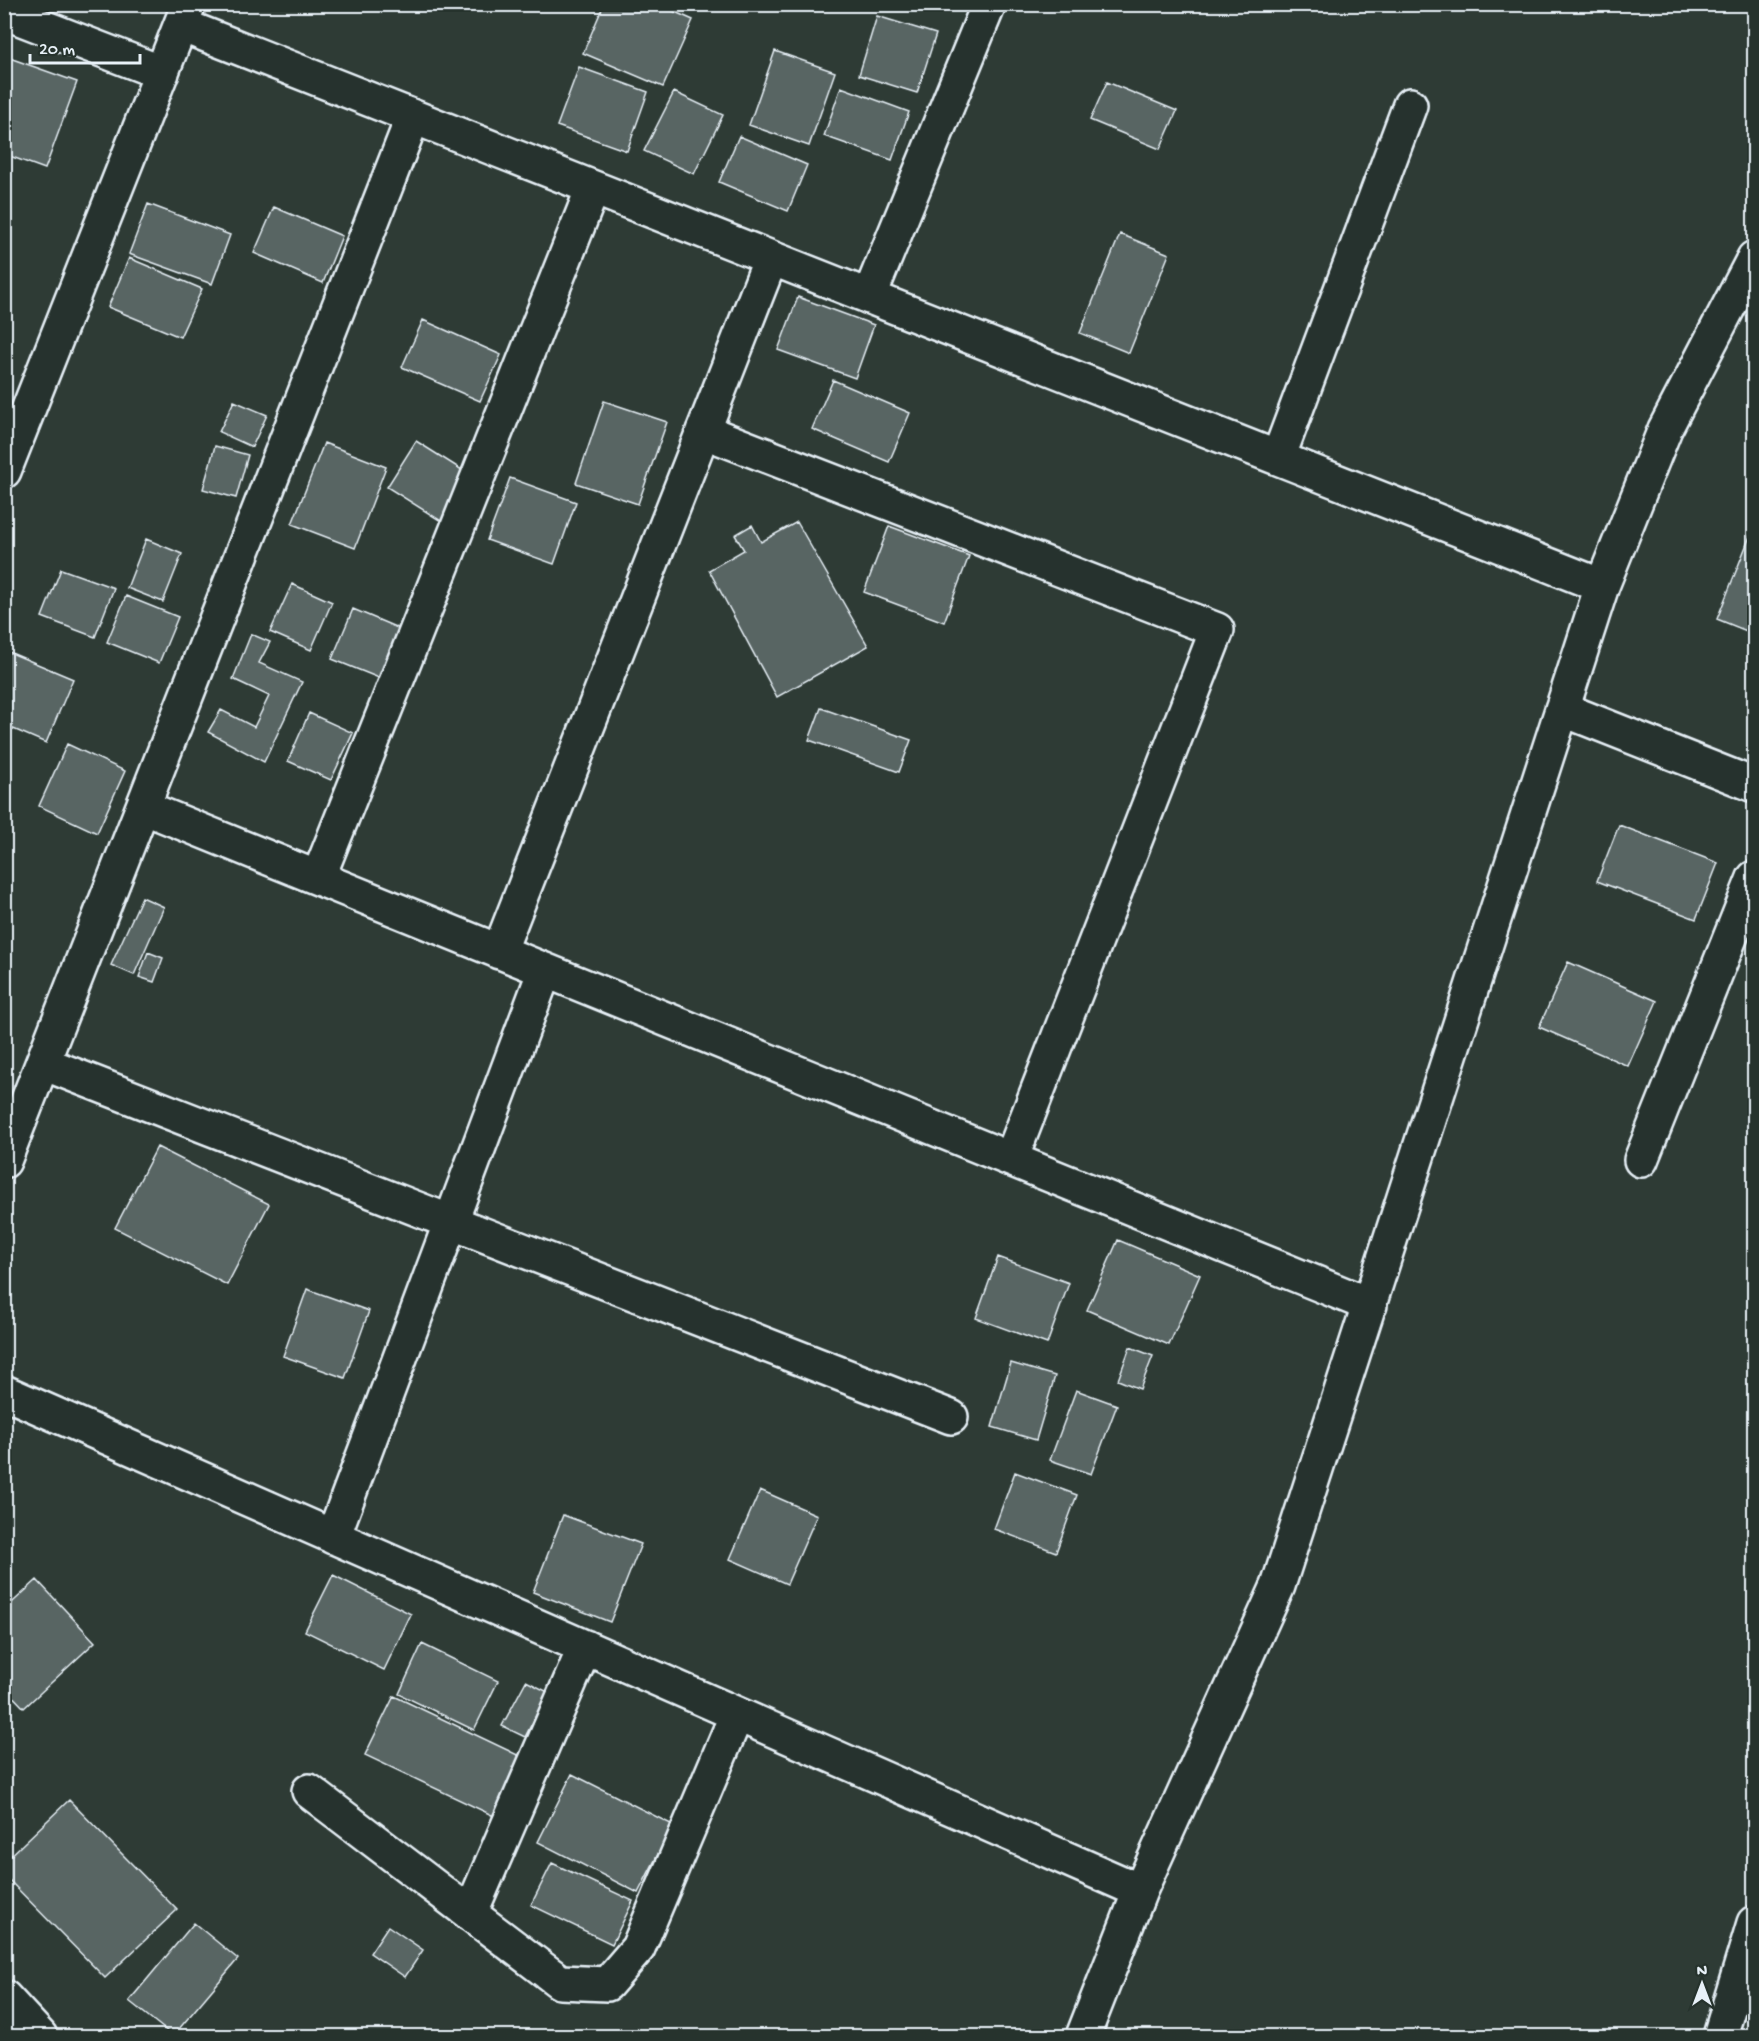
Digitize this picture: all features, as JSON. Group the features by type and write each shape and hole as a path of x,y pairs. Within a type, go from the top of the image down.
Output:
{"street":[{"path":"869,297 988,4"},
{"path":"4,12 162,73"},
{"path":"4,471 185,15 413,117 1602,586"},
{"path":"1278,458 1410,105"},
{"path":"4,1161 413,117"},
{"path":"318,878 593,188"},
{"path":"499,952 771,258"},
{"path":"1083,2037 1140,1891 1278,1586 1602,586 1665,429 1755,258"},
{"path":"703,431 1217,630 1011,1159"},
{"path":"1562,708 1755,785"},
{"path":"143,807 1370,1305"},
{"path":"1641,1160 1755,878"},
{"path":"333,1537 545,970"},
{"path":"43,1063 951,1417"},
{"path":"4,1392 1140,1891"},
{"path":"470,1914 585,1647"},
{"path":"309,1791 560,1982 607,1984 639,1948 737,1714"},
{"path":"1720,2037 1754,1930"},
{"path":"4,1997 40,2037"}],"building":[{"path":"604,4 657,4 693,20 663,87 583,53"},
{"path":"877,16 936,34 917,93 859,75"},
{"path":"775,51 835,72 809,146 749,125"},
{"path":"4,56 77,82 45,169 4,154"},
{"path":"579,67 648,92 627,151 557,126"},
{"path":"1107,82 1177,111 1160,149 1090,120"},
{"path":"841,87 909,112 892,160 824,136"},
{"path":"674,92 723,115 694,174 644,151"},
{"path":"739,136 807,165 788,211 719,182"},
{"path":"148,204 230,235 212,284 129,254"},
{"path":"274,207 342,236 323,283 254,253"},
{"path":"1120,234 1169,254 1129,353 1080,333"},
{"path":"129,258 202,289 180,337 108,307"},
{"path":"798,297 874,325 855,378 778,350"},
{"path":"423,320 501,355 480,401 402,367"},
{"path":"833,380 910,413 889,462 812,429"},
{"path":"234,401 267,415 252,447 219,432"},
{"path":"604,401 667,422 638,504 576,483"},
{"path":"416,441 470,475 441,521 387,487"},
{"path":"324,443 386,467 355,548 292,524"},
{"path":"215,446 248,455 236,498 203,489"},
{"path":"510,478 576,502 554,564 487,540"},
{"path":"797,522 868,646 777,697 709,570 744,550 735,535 752,525 761,542"},
{"path":"889,526 969,556 944,622 864,592"},
{"path":"1754,526 1754,634 1717,619"},
{"path":"146,539 182,554 163,602 127,588"},
{"path":"61,569 114,588 95,637 42,617"},
{"path":"292,584 332,602 311,650 270,632"},
{"path":"126,596 178,617 159,663 107,642"},
{"path":"353,609 400,629 379,678 332,659"},
{"path":"251,634 270,642 259,663 302,682 264,762 208,732 221,710 254,727 269,696 233,679"},
{"path":"4,650 73,679 46,743 4,725"},
{"path":"821,708 911,740 899,772 809,740"},
{"path":"309,713 353,733 331,780 288,761"},
{"path":"67,744 125,771 97,833 39,806"},
{"path":"1619,825 1718,863 1696,919 1597,881"},
{"path":"142,897 164,907 134,975 111,965"},
{"path":"148,952 163,958 154,982 139,977"},
{"path":"1568,962 1657,1001 1628,1066 1539,1027"},
{"path":"157,1147 269,1204 227,1285 115,1228"},
{"path":"1118,1240 1200,1275 1169,1345 1087,1310"},
{"path":"998,1257 1069,1283 1047,1344 976,1318"},
{"path":"307,1289 369,1311 345,1378 283,1356"},
{"path":"1130,1347 1153,1356 1140,1389 1118,1380"},
{"path":"1011,1363 1055,1376 1036,1440 992,1427"},
{"path":"1076,1390 1117,1405 1091,1474 1050,1460"},
{"path":"1015,1472 1077,1495 1056,1552 994,1529"},
{"path":"760,1490 817,1515 787,1584 730,1559"},
{"path":"563,1515 641,1544 610,1622 533,1592"},
{"path":"333,1575 411,1614 384,1670 305,1631"},
{"path":"37,1580 95,1642 24,1708 4,1687 4,1610"},
{"path":"422,1644 498,1681 474,1730 399,1694"},
{"path":"526,1681 548,1692 525,1737 502,1726"},
{"path":"394,1696 526,1759 498,1818 365,1755"},
{"path":"572,1774 673,1825 638,1893 538,1842"},
{"path":"69,1800 177,1910 105,1978 4,1875 4,1862"},
{"path":"552,1863 633,1901 612,1944 531,1905"},
{"path":"194,1923 238,1959 173,2036 129,2001"},
{"path":"388,1926 423,1950 405,1977 370,1953"}]}
